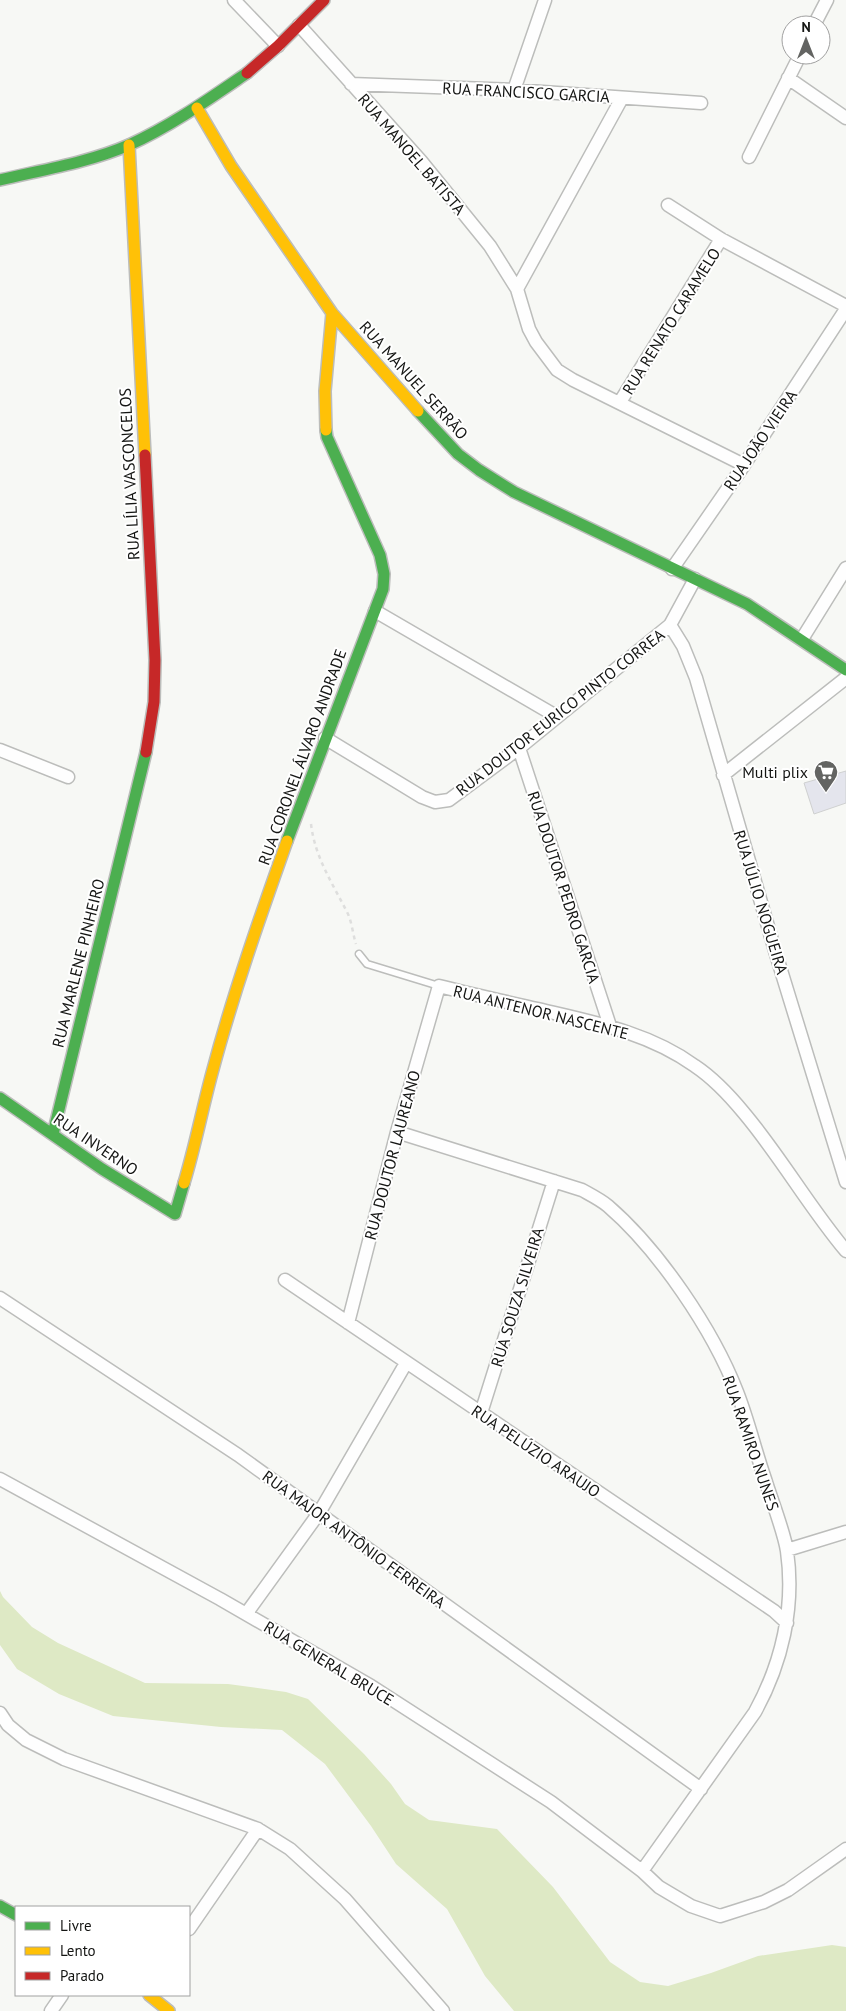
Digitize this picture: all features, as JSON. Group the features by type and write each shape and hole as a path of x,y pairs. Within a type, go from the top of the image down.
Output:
{"street":[{"path":"234,0 278,46"},
{"path":"0,180 88,158 128,145 197,108 252,68 278,46 324,0"},
{"path":"514,90 545,0"},
{"path":"819,15 827,0"},
{"name":"RUA MANOEL BATISTA","path":"299,25 421,161 490,246 517,289 536,342 557,370 573,380 744,465"},
{"path":"749,157 795,65"},
{"path":"788,78 846,118"},
{"name":"RUA FRANCISCO GARCIA","path":"351,84 514,90 701,103"},
{"path":"517,289 622,98"},
{"name":"RUA MANUEL SERRÃO","path":"197,108 231,166 332,313 437,433 458,454 514,492 747,604 846,670"},
{"name":"RUA LÍLIA VASCONCELOS","path":"128,145 156,660 153,711 147,749 135,800"},
{"path":"668,205 721,239 846,307"},
{"name":"RUA RENATO CARAMELO","path":"620,402 721,239"},
{"name":"RUA JOÃO VIEIRA","path":"672,569 744,465 846,307"},
{"name":"RUA CORONEL ÁLVARO ANDRADE","path":"175,1214 196,1144 212,1073 253,937 325,738 383,589 384,574 380,555 327,437 324,418 332,313"},
{"path":"802,639 846,568"},
{"name":"RUA DOUTOR EURICO PINTO CORREA","path":"325,738 422,797 435,802 448,800 519,748 670,625 695,579"},
{"path":"375,611 556,716"},
{"name":"RUA JÚLIO NOGUEIRA","path":"670,625 683,646 696,678 723,775 846,1182"},
{"path":"723,775 846,678"},
{"name":"RUA DOUTOR PEDRO GARCIA","path":"519,748 610,1026"},
{"path":"0,750 68,777"},
{"name":"RUA MARLENE PINHEIRO","path":"53,1134 135,800"},
{"name":"RUA ANTENOR NASCENTE","path":"439,986 610,1026 643,1038 677,1054 696,1066 717,1084 745,1114 828,1230 846,1251"},
{"name":"RUA DOUTOR LAUREANO","path":"348,1323 397,1132 439,986"},
{"name":"RUA INVERNO","path":"0,1098 102,1169 175,1214"},
{"name":"RUA RAMIRO NUNES","path":"397,1132 582,1190 607,1205 633,1230 695,1311 737,1391 787,1550 786,1623 777,1666 769,1687 755,1712 642,1871"},
{"name":"RUA SOUZA SILVEIRA","path":"481,1413 554,1181"},
{"name":"RUA PELÚZIO ARAUJO","path":"285,1280 774,1611 786,1623"},
{"name":"RUA MAJOR ANTÔNIO FERREIRA","path":"0,1298 238,1455 701,1789"},
{"path":"246,1614 319,1513 406,1363"},
{"name":"RUA GENERAL BRUCE","path":"0,1480 246,1614 371,1686 551,1802 642,1871 659,1887 691,1906 720,1916 764,1902 788,1890 846,1848"},
{"path":"787,1550 846,1532"},
{"path":"0,1713 8,1725 26,1740 64,1759 258,1830 290,1849 345,1899 442,2011"},
{"path":"190,1928 258,1830"},
{"path":"0,1906 15,1914"},
{"path":"51,2011 61,1996"},
{"path":"151,1996 169,2011"}],"lane":[{"path":"359,954 367,964 439,986"}],"path":[{"path":"311,823 313,842 324,871 349,916 359,954"}],"green space":[{"path":"0,1591 3,1597 32,1627 58,1643 145,1683 228,1684 286,1692 308,1699 364,1754 391,1784 405,1804 429,1820 497,1829 553,1887 610,1962 640,1982 668,1986 758,1956 832,1945 846,1947 846,2011 514,2011 485,1976 447,1909 396,1864 371,1826 325,1764 282,1730 221,1727 113,1716 59,1694 17,1669 0,1645"}],"building":[{"name":"Multi plix","path":"846,771 846,803 814,814 804,783"}],"traffic: fast":[{"path":"0,180 82,161 129,145 175,121 247,73"},
{"path":"418,411 458,454 514,492 747,604 846,670"},
{"path":"287,841 383,589 384,574 380,555 327,437 326,430"},
{"path":"53,1134 146,752"},
{"path":"0,1098 102,1169 175,1214 184,1183"},
{"path":"0,1906 15,1914"}],"traffic: slow":[{"path":"197,108 231,166 332,313 418,411"},
{"path":"129,145 145,455"},
{"path":"326,430 325,391 332,313"},
{"path":"184,1183 229,1014 287,841"},
{"path":"150,1996 169,2011"}],"traffic: jam":[{"path":"247,73 278,46 324,0"},
{"path":"145,455 155,660 154,702 146,752"}],"place":[{"name":"Multi plix","path":"826,793"}]}
